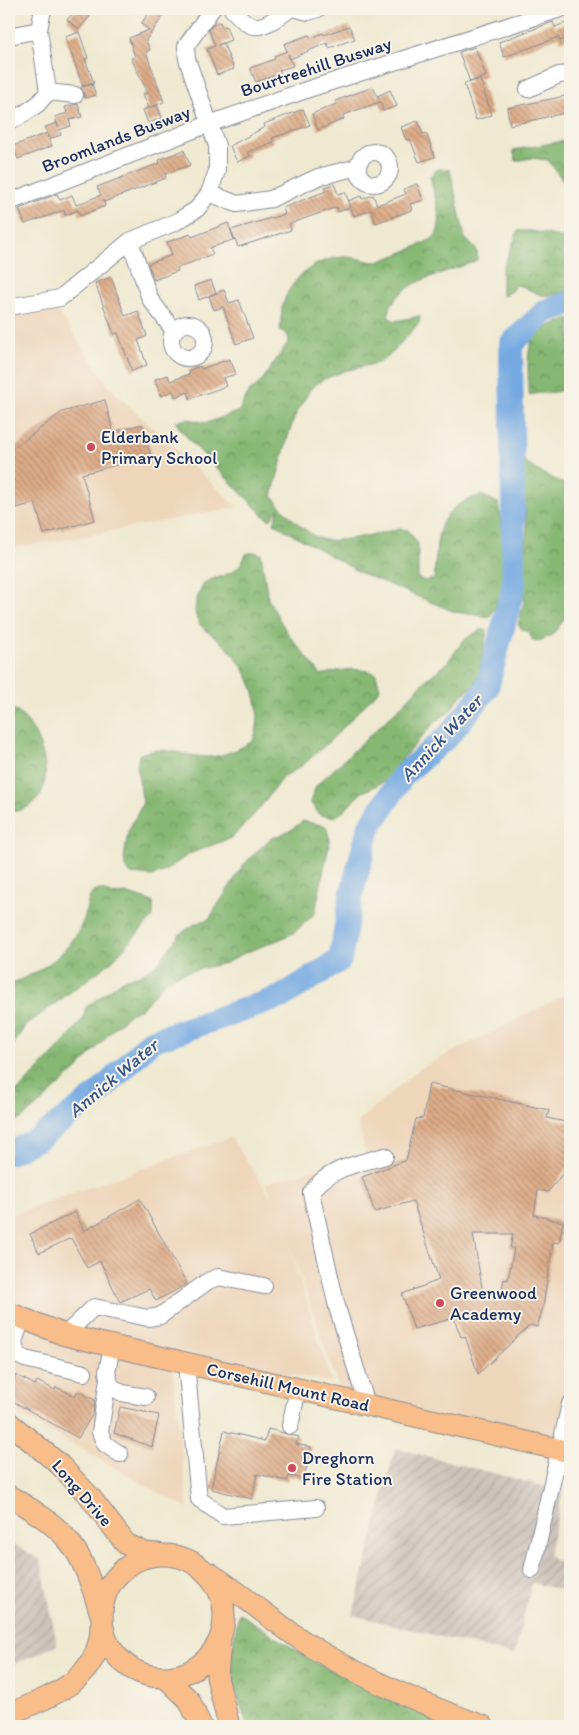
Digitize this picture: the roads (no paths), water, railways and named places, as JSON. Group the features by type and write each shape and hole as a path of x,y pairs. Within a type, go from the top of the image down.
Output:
{"main road":[{"name":"Corsehill Mount Road","path":"16,1316 65,1334 112,1346 564,1451"},
{"name":"Long Drive","path":"9,1423 59,1464 90,1497 126,1544 145,1553 158,1554"},
{"path":"9,1496 54,1525 69,1539 83,1561 108,1643 122,1662 135,1671 150,1676 166,1678 183,1674 198,1666 211,1654 220,1639"},
{"path":"9,1714 35,1703 78,1678 87,1670 98,1652 103,1600 109,1586 129,1564 143,1557 158,1554 175,1555 191,1561 234,1589 282,1627 318,1651 418,1700 483,1726"},
{"path":"204,1570 216,1585 223,1602 224,1621 220,1639 217,1677 229,1726"},
{"path":"166,1678 189,1700 201,1726"}],"street":[{"path":"16,118 38,104 48,92 39,30 43,9"},
{"path":"9,307 60,298 130,240 176,222 198,209 209,193 217,171 217,146 187,59 186,46 212,9"},
{"path":"232,9 249,25 254,26 275,20 290,9"},
{"path":"298,9 308,12 318,9"},
{"name":"Bourtreehill Busway","path":"209,124 309,89 561,9"},
{"path":"9,36 39,30"},
{"path":"528,89 559,75 570,74"},
{"path":"48,92 75,95"},
{"name":"Broomlands Busway","path":"9,202 209,124"},
{"path":"209,193 237,204 271,199 318,177 358,168"},
{"path":"130,240 150,299 174,331"},
{"path":"367,1405 337,1306 311,1193 318,1182 341,1169 385,1156"},
{"path":"65,1334 94,1307 148,1318 160,1316 208,1281 218,1277 264,1286"},
{"path":"16,1316 14,1342 16,1355 25,1359 84,1373"},
{"path":"112,1346 100,1432 105,1444 120,1454"},
{"path":"186,1363 199,1499 223,1516 316,1508"},
{"path":"108,1379 115,1390 146,1397"},
{"path":"290,1426 298,1389"},
{"path":"532,1570 564,1451 570,1404"}],"waterway":[{"name":"Annick Water","path":"9,1153 38,1139 98,1094 151,1041 281,997 340,960 352,892 369,828 404,774 449,735 487,688 514,585 511,344 546,311 570,303"}],"place":[{"name":"Elderbank Primary School","path":"91,447"},
{"name":"Greenwood Academy","path":"440,1303"},
{"name":"Dreghorn Fire Station","path":"292,1468"}]}
